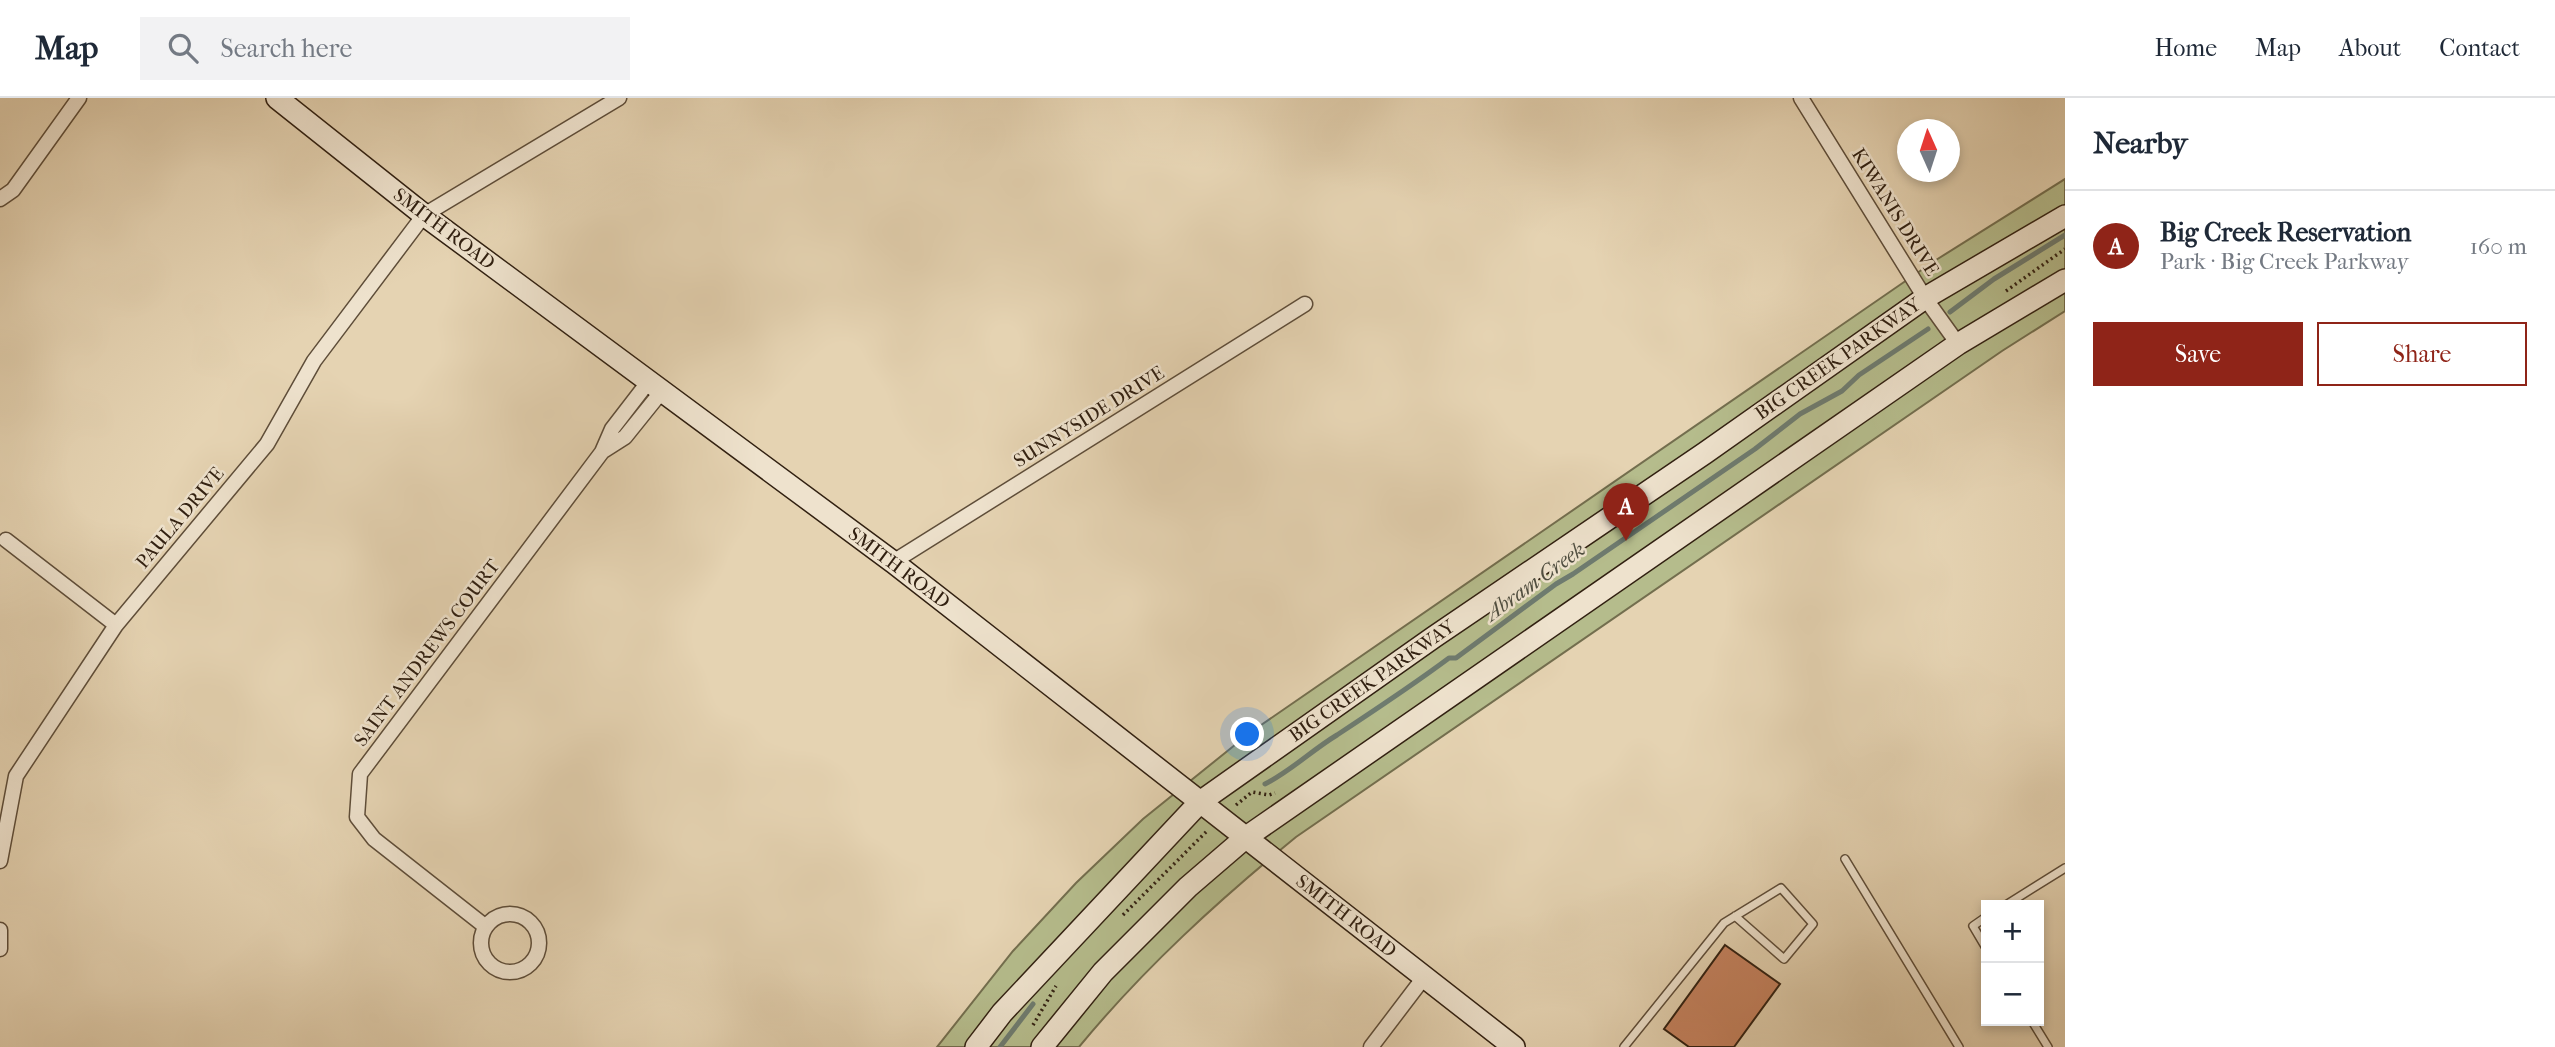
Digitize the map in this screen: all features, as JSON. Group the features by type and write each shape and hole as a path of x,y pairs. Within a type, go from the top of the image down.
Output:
{"street":[{"path":"0,200 13,190 79,98"},
{"name":"SMITH ROAD","path":"276,98 424,215 893,562 1514,1047"},
{"path":"424,215 619,98"},
{"name":"KIWANIS DRIVE","path":"1801,98 1925,298 1958,344"},
{"name":"PAULA DRIVE","path":"0,861 16,776 116,625 267,444 314,361 424,215"},
{"name":"BIG CREEK PARKWAY","path":"976,1047 1002,1013 1200,802 1925,298 2065,216"},
{"path":"1042,1047 1104,972 1188,887 1245,838 1958,344 2065,280"},
{"name":"SUNNYSIDE DRIVE","path":"893,562 1305,304"},
{"name":"SAINT ANDREWS COURT","path":"486,927 374,839 357,817 360,774 602,452 612,429 655,386"},
{"path":"6,540 116,625"},
{"path":"512,914 523,917 537,934 539,946 536,957 519,971 496,969 487,962 482,952 481,941 486,927 500,916 512,914"},
{"path":"0,930 0,948"},
{"path":"1371,1047 1425,976"}],"lane":[{"path":"1845,859 1959,1047"},
{"path":"2014,900 2065,868"},
{"path":"1624,1047 1724,923 1735,916 1781,888 1813,924 1784,960 1735,916"},
{"path":"1981,921 1973,926 1981,939"},
{"path":"2035,1026 2048,1047"}],"path":[{"path":"2004,293 2065,249"},
{"path":"1119,918 1200,838"},
{"path":"1032,1027 1063,977"}],"green space":[{"path":"2065,179 2065,311 2002,351 1296,837 1183,936 1129,990 1079,1047 937,1047 1013,951 1076,883 1143,819 1251,732 1936,260"}],"building":[{"path":"1725,945 1780,984 1734,1047 1689,1047 1664,1029"}],"waterway":[{"name":"Abram Creek","path":"1950,312 1994,279 2065,235"},
{"name":"Abram Creek","path":"1265,784 1449,658 1456,658 1556,584 1755,449 1800,414 1842,391 1859,375 1928,329"},
{"name":"Abram Creek","path":"1000,1047 1033,1004"}],"place":[{"name":"Big Creek Reservation","path":"1626,541"}]}
